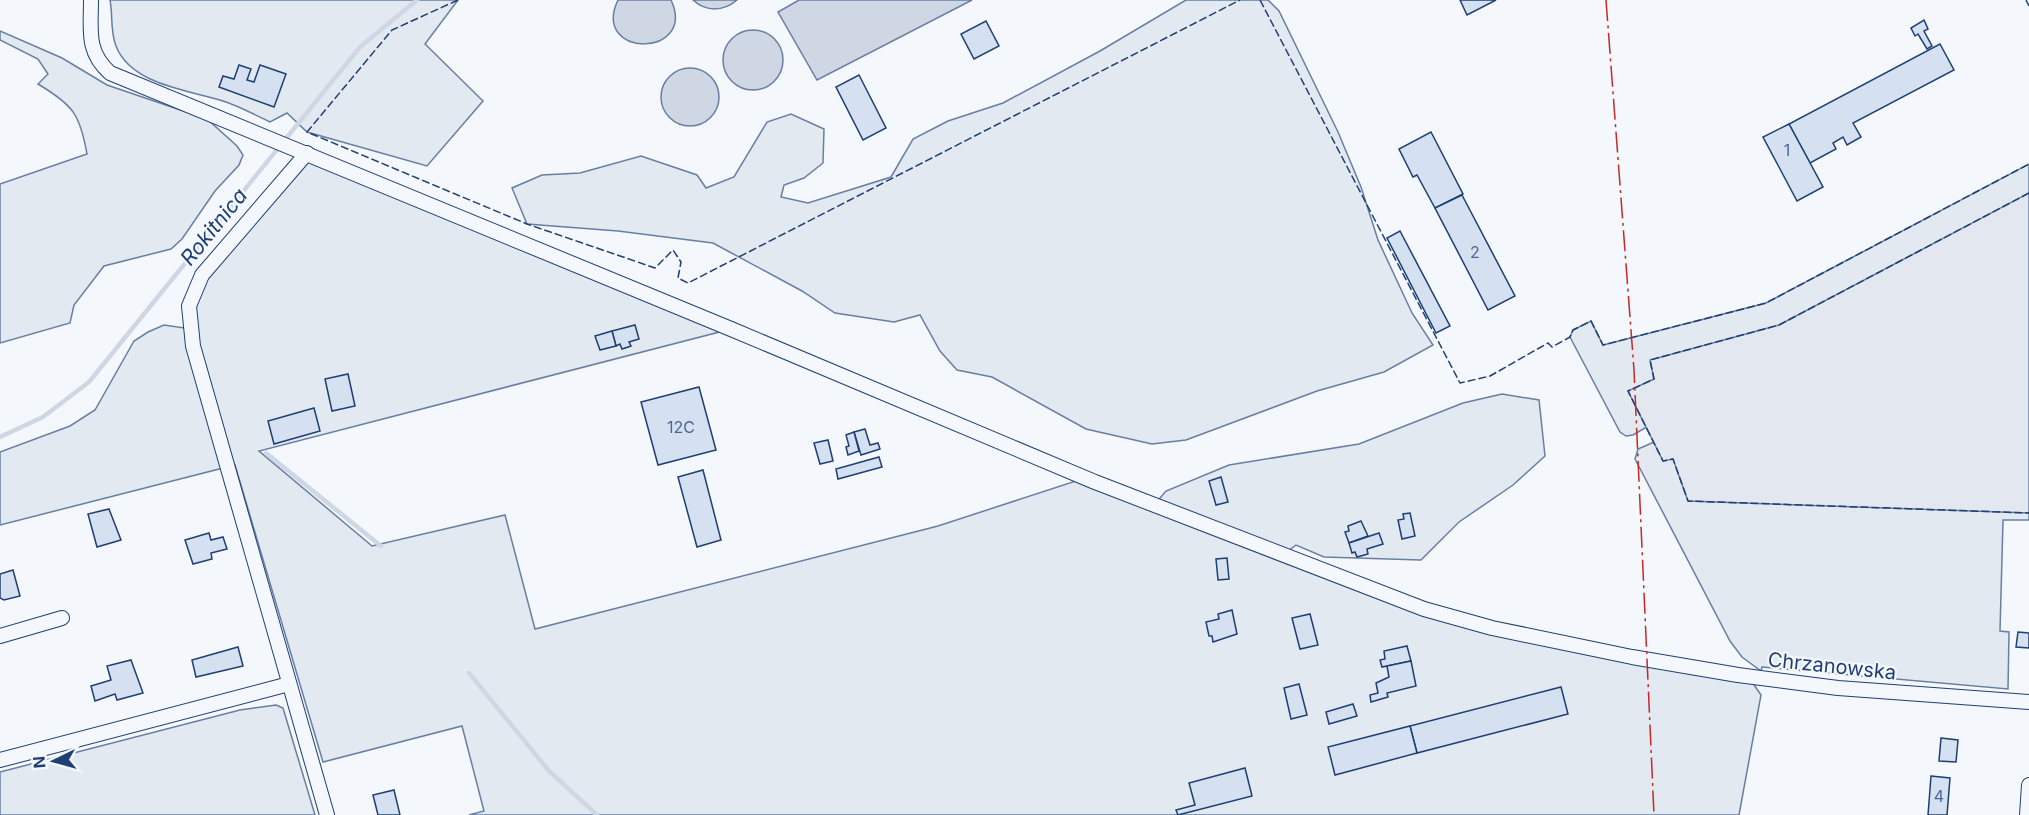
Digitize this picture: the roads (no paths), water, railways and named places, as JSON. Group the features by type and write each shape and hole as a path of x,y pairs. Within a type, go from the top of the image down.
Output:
{"street":[{"name":"Chrzanowska","path":"91,0 92,48 98,62 110,73 292,146 1095,482 1424,609 1492,628 1632,657 1838,688 2029,702"},
{"path":"307,153 202,275 189,306 193,346 327,815"},
{"path":"0,636 62,618"},
{"path":"0,760 290,684"},
{"path":"2027,815 2029,785"}],"waterway":[{"name":"Rokitnica","path":"0,437 43,417 89,382 360,47 417,0"},
{"path":"266,453 381,546"},
{"path":"469,673 549,771 597,815"}]}
